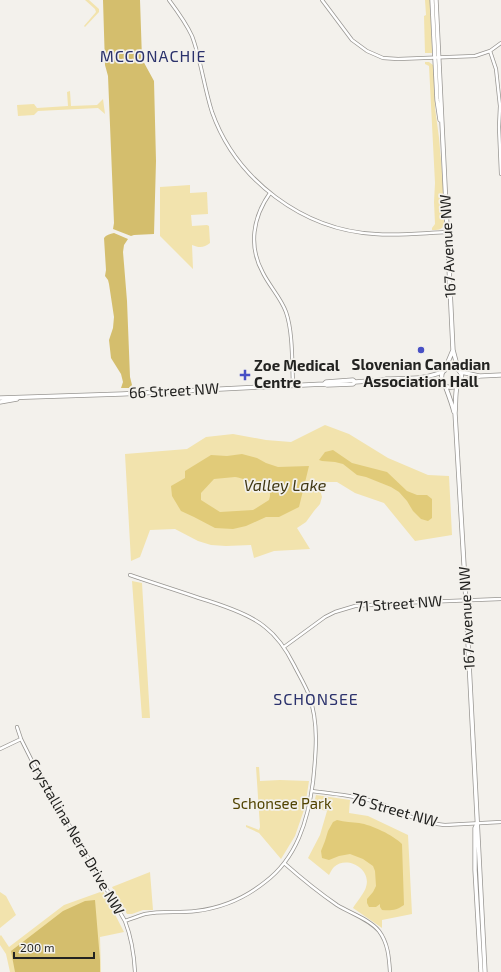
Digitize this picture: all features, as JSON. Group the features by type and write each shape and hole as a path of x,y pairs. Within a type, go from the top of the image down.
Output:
{"main road":[{"name":"167 Avenue NW","path":"432,0 443,143 453,350 459,371"},
{"name":"167 Avenue NW","path":"436,0 437,58"},
{"name":"167 Avenue NW","path":"444,370 453,350"},
{"path":"480,376 450,388 444,385 441,378 444,370 450,367 459,371 480,376 501,375"},
{"name":"66 Street NW","path":"0,398 122,394 324,384 326,382 353,380 355,382 423,378 435,375 444,370"},
{"path":"458,385 462,378 459,371"},
{"name":"66 Street NW","path":"383,380 386,382 434,382 444,385"},
{"name":"167 Avenue NW","path":"444,385 455,413"},
{"name":"167 Avenue NW","path":"458,385 455,413 478,823 481,972"},
{"name":"66 Street NW","path":"0,402 24,398"},
{"name":"167 Avenue NW","path":"481,949 485,972"}],"street":[{"path":"169,0 192,36 215,120 235,156 256,181 270,193 285,204 305,215 331,226 367,234 383,235 447,232"},
{"path":"322,0 352,40 360,47 383,58 394,59 475,56 490,51 501,43"},
{"path":"490,51 496,69 500,106 499,127 501,174"},
{"path":"270,193 256,220 254,246 261,268 280,299 288,318 293,385"},
{"path":"125,921 146,914 207,909 234,901 264,883 284,863 295,846 302,829 312,791 316,749 316,734 312,708 305,687 284,647 269,630 251,618 214,603 130,575"},
{"name":"71 Street NW","path":"284,647 325,617 350,607 371,604 501,599"},
{"name":"Crystallina Nera Drive NW","path":"17,727 21,740 41,776 125,921 133,948 135,972"},
{"path":"0,748 21,740"},
{"name":"76 Street NW","path":"312,791 370,800 426,822 445,824 501,822"},
{"path":"284,863 322,895 370,923 377,929 384,938 389,957 390,972"}],"green space":[{"path":"85,0 89,0 99,9 99,12 85,27 84,26 96,12 95,9"},
{"path":"425,0 430,0 432,53 425,53"},
{"path":"425,62 429,62 433,65 434,70 435,108 444,194 444,225 441,229 436,230 432,230 435,224 435,183 429,66 425,64"},
{"path":"70,91 71,106 97,105 103,99 105,114 98,108 38,111 34,115 18,116 17,105 34,104 37,108 68,106 67,92"},
{"path":"190,185 190,193 207,192 208,214 191,215 192,226 209,226 210,243 201,247 192,245 193,269 160,236 160,187"},
{"path":"325,425 349,434 388,458 428,475 449,476 452,535 415,541 384,503 355,493 337,482 318,482 322,497 320,504 306,522 297,528 310,549 274,551 254,558 251,545 211,545 198,541 175,529 150,530 140,557 131,561 125,454 187,449 206,437 233,434 266,440 291,442"},
{"path":"132,581 142,583 150,718 142,718"},
{"name":"Schonsee Park","path":"256,767 259,767 260,781 309,781 305,807 295,836 281,859 259,833 246,827 246,825 259,830 260,827"},
{"path":"316,795 350,800 349,813 368,816 408,835 412,914 382,920 382,928 353,908 366,887 367,880 362,870 351,863 345,863 334,867 329,875 308,858 320,835 327,811 313,808"},
{"path":"150,872 153,910 143,910 132,914 127,914 112,887"},
{"path":"103,891 124,932 100,937 101,972 10,972 6,954 0,945 1,935 9,947 64,905"},
{"path":"0,892 6,896 16,915 0,928"}],"shaded area":[{"path":"103,0 140,0 142,59 154,81 156,161 154,234 131,236 113,229 108,76 105,65"},
{"path":"114,233 128,239 124,245 123,252 127,301 130,377 132,385 129,388 121,388 123,382 121,374 111,358 109,340 113,328 114,317 109,284 105,276 104,238 107,235"},
{"path":"95,900 100,972 15,972 11,951 63,911 85,901"}],"water":[{"name":"Valley Lake","path":"333,450 352,463 387,472 407,491 417,495 427,495 432,499 432,518 428,521 421,519 399,492 391,487 357,475 343,464 319,460 325,452"},
{"name":"Valley Lake","path":"242,454 257,458 278,467 309,466 299,507 279,517 266,517 246,526 233,529 215,528 181,511 172,496 171,486 185,478 185,471 211,455 227,456","holes":["235,477 253,482 266,488 270,493 269,500 253,510 220,512 201,500 201,493 214,479"]},
{"path":"337,820 370,826 388,834 402,844 404,905 396,909 388,910 382,910 380,904 376,907 369,907 367,899 376,886 375,871 373,866 363,859 350,854 329,860 322,858 321,851 328,831 333,822"}],"place":[{"name":"Slovenian Canadian Association Hall","path":"421,350"},
{"name":"Zoe Medical Centre","path":"245,375"}],"district":[{"name":"MCCONACHIE","path":"153,56"},
{"name":"SCHONSEE","path":"316,699"}]}
